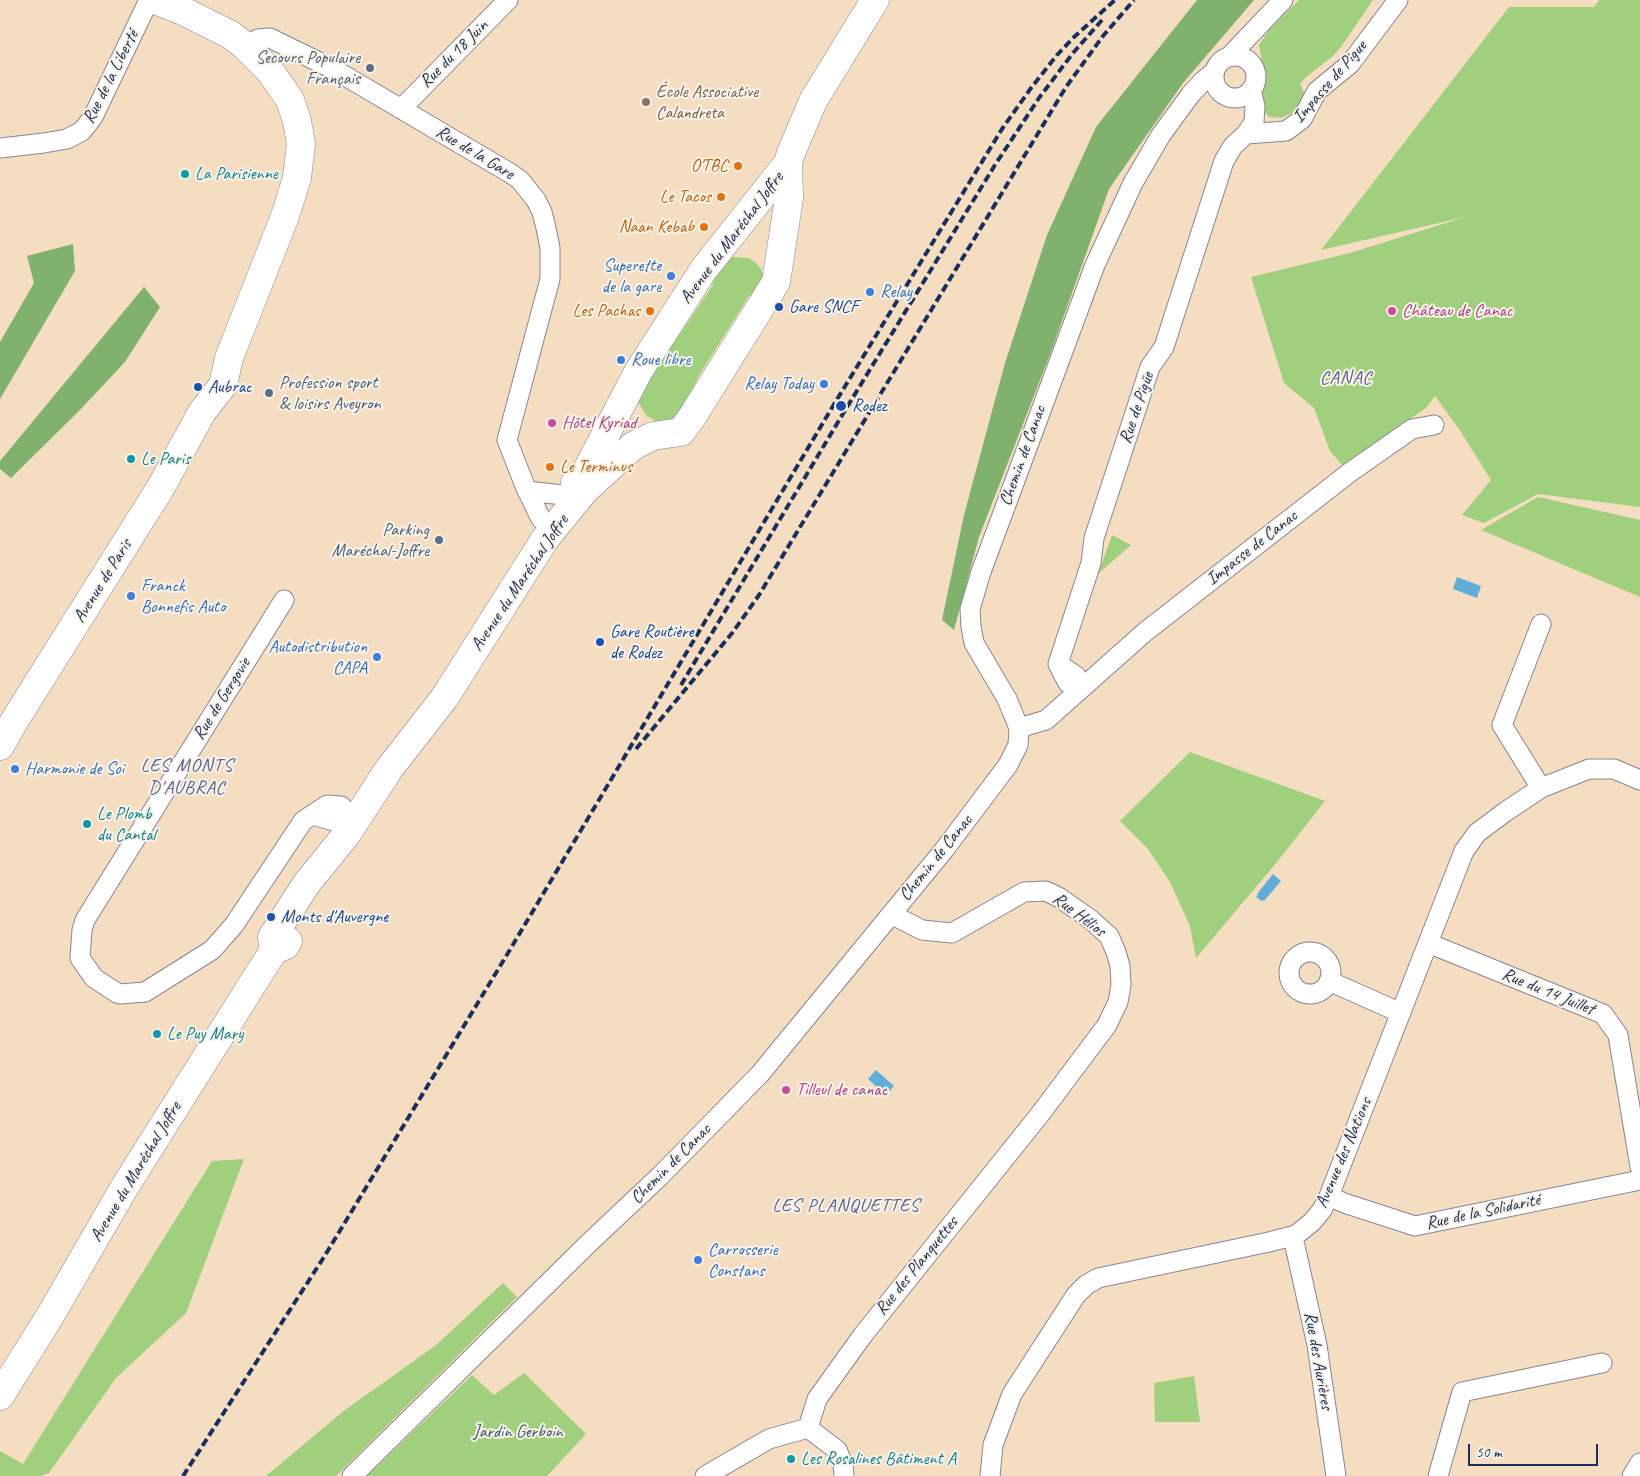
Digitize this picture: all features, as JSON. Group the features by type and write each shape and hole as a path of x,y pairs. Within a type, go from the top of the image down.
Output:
{"main road":[{"name":"Avenue de Paris","path":"0,746 161,487 202,412 212,374 229,358 286,216 297,178 301,144 297,121 290,100 270,71 246,46 231,35 183,11 155,0"},
{"name":"Avenue du Maréchal Joffre","path":"389,769 424,701 541,520 586,472 638,372 704,269 788,163 814,101 876,0"},
{"name":"Avenue du Maréchal Joffre","path":"0,1396 50,1316 124,1188 274,950 286,944 316,899 350,828 389,769 445,696 545,539 585,490 633,446 652,436 681,432 692,417 776,282 789,198 788,163"}],"street":[{"name":"Rue de la Liberté","path":"0,148 67,139 82,131 93,117 149,0"},
{"name":"Rue du 18 Juin","path":"401,109 508,0"},
{"path":"1246,94 1228,96 1216,80 1223,60 1229,57 1254,32 1283,0"},
{"name":"Impasse de Pigue","path":"1246,134 1286,131 1302,119 1317,91 1350,64 1398,0"},
{"path":"1249,60 1254,32"},
{"name":"Rue de la Gare","path":"246,46 258,39 270,38 334,70 510,173 523,183 536,200 542,212 550,248 550,279 507,440 527,491 541,520"},
{"path":"1229,57 1236,56 1249,60 1256,71 1256,78 1246,94 1246,134"},
{"name":"Chemin de Canac","path":"352,1476 591,1241 660,1176 760,1074 972,814 1008,765 1018,745 1019,728 1007,699 974,643 970,610 981,572 1095,265 1133,183 1161,134 1191,94 1202,82 1216,80"},
{"name":"Rue de Pigüe","path":"1080,689 1076,676 1058,664 1091,563 1094,538 1150,368 1164,347 1224,160 1233,146 1246,134"},
{"name":"Impasse de Canac","path":"1080,689 1145,632 1338,481 1412,429 1434,425"},
{"path":"527,491 563,495"},
{"name":"Rue de Gergovie","path":"284,600 85,920 82,930 80,958 94,978 117,993 145,992 212,950 234,926 303,821 327,805 341,806 350,828"},
{"path":"1541,788 1502,724 1542,624"},
{"path":"1019,728 1046,720 1080,689"},
{"name":"Avenue des Nations","path":"990,1476 993,1445 1012,1394 1076,1295 1086,1285 1098,1278 1296,1235 1312,1222 1322,1210 1464,851 1477,833 1541,788 1590,769 1614,769 1640,780"},
{"name":"Rue Hélios","path":"891,914 922,930 952,933 1024,892 1046,891 1068,903 1109,936 1120,966 1118,1005 1107,1025 1041,1113"},
{"name":"Rue du 14 Juillet","path":"1428,943 1603,1014 1618,1036 1640,1167"},
{"path":"1330,982 1401,1013"},
{"name":"Rue des Planquettes","path":"808,1428 818,1399 863,1334 1041,1113"},
{"name":"Rue de la Solidarité","path":"1329,1196 1344,1203 1415,1226 1640,1180"},
{"name":"Rue des Aurières","path":"1295,1246 1316,1345 1336,1476"},
{"path":"1438,1476 1462,1392 1602,1363"},
{"path":"705,1476 769,1439 808,1428 837,1450 843,1464 844,1476"},
{"path":"1632,1476 1640,1463"}],"green space":[{"path":"1197,0 1254,0 1183,83 1109,189 1051,352 979,537 954,630 942,620 964,515 1005,363 1047,235 1096,127"},
{"path":"1299,0 1373,0 1341,47 1300,84 1305,95 1293,112 1281,118 1269,117 1262,109 1258,100 1265,78 1259,45 1269,30"},
{"path":"1599,0 1640,0 1640,507 1538,494 1484,523 1462,515 1491,480 1461,432 1435,396 1426,408 1342,465 1330,451 1314,408 1284,383 1251,277 1350,253 1465,217 1321,250 1509,7 1594,7"},
{"path":"73,244 75,271 0,399 0,342 34,283 27,256"},
{"path":"733,257 749,258 756,263 764,276 762,291 749,296 698,377 687,401 684,417 663,423 655,421 647,416 638,402 650,378 713,285 711,272 724,259"},
{"path":"144,287 160,307 125,362 79,411 11,478 0,469 0,461"},
{"path":"1538,497 1640,520 1640,597 1481,530"},
{"path":"1112,535 1131,545 1098,574"},
{"path":"1190,752 1325,801 1277,862 1196,958 1190,926 1170,882 1148,849 1120,821"},
{"path":"244,1159 186,1313 116,1378 49,1473 40,1476 0,1476 0,1451 23,1464 212,1161"},
{"path":"503,1283 517,1297 336,1476 266,1476 345,1410 435,1346"},
{"name":"Jardin Gerboin","path":"524,1373 586,1434 547,1476 367,1476 472,1375 494,1395"},
{"path":"1194,1376 1200,1422 1155,1422 1154,1383"}],"water":[{"path":"1457,577 1481,586 1477,598 1453,589"},
{"path":"1273,874 1281,881 1262,901 1256,897 1257,894"},
{"path":"876,1070 894,1086 886,1095 868,1079"}],"railway":[{"path":"183,1476 324,1257 508,953 833,406 1002,129 1057,55 1115,0"},
{"path":"636,749 733,632 759,595 1066,87 1103,36 1134,0"},
{"path":"681,685 844,412 995,165 1039,98 1073,53 1102,20"}],"place":[{"name":"Secours Populaire Français","path":"370,68"},
{"name":"École Associative Calandreta","path":"646,102"},
{"name":"O'TBC","path":"738,166"},
{"name":"La Parisienne","path":"185,174"},
{"name":"Le Tacos","path":"721,197"},
{"name":"Naan Kebab","path":"704,227"},
{"name":"Superette de la gare","path":"671,276"},
{"name":"Relay","path":"870,292"},
{"name":"Gare SNCF","path":"779,307"},
{"name":"Les Pachas","path":"650,311"},
{"name":"Château de Canac","path":"1392,311"},
{"name":"Roue libre","path":"621,360"},
{"name":"Relay Today","path":"824,384"},
{"name":"Aubrac","path":"198,387"},
{"name":"Profession sport & loisirs Aveyron","path":"269,393"},
{"name":"Rodez","path":"841,406"},
{"name":"Hôtel Kyriad","path":"552,423"},
{"name":"Le Paris","path":"131,459"},
{"name":"Le Terminus","path":"550,467"},
{"name":"Parking Maréchal-Joffre","path":"439,540"},
{"name":"Franck Bonnefis Auto","path":"131,596"},
{"name":"Gare Routière de Rodez","path":"600,642"},
{"name":"Autodistribution CAPA","path":"377,657"},
{"name":"Harmonie de Soi","path":"15,769"},
{"name":"Le Plomb du Cantal","path":"87,824"},
{"name":"Monts d'Auvergne","path":"271,917"},
{"name":"Le Puy Mary","path":"157,1034"},
{"name":"Tilleul de canac","path":"786,1090"},
{"name":"Carrosserie Constans","path":"698,1260"},
{"name":"Les Rosalines Bâtiment A","path":"791,1459"}],"district":[{"name":"CANAC","path":"1346,378"},
{"name":"LES MONTS D'AUBRAC","path":"187,777"},
{"name":"LES PLANQUETTES","path":"846,1206"}]}
